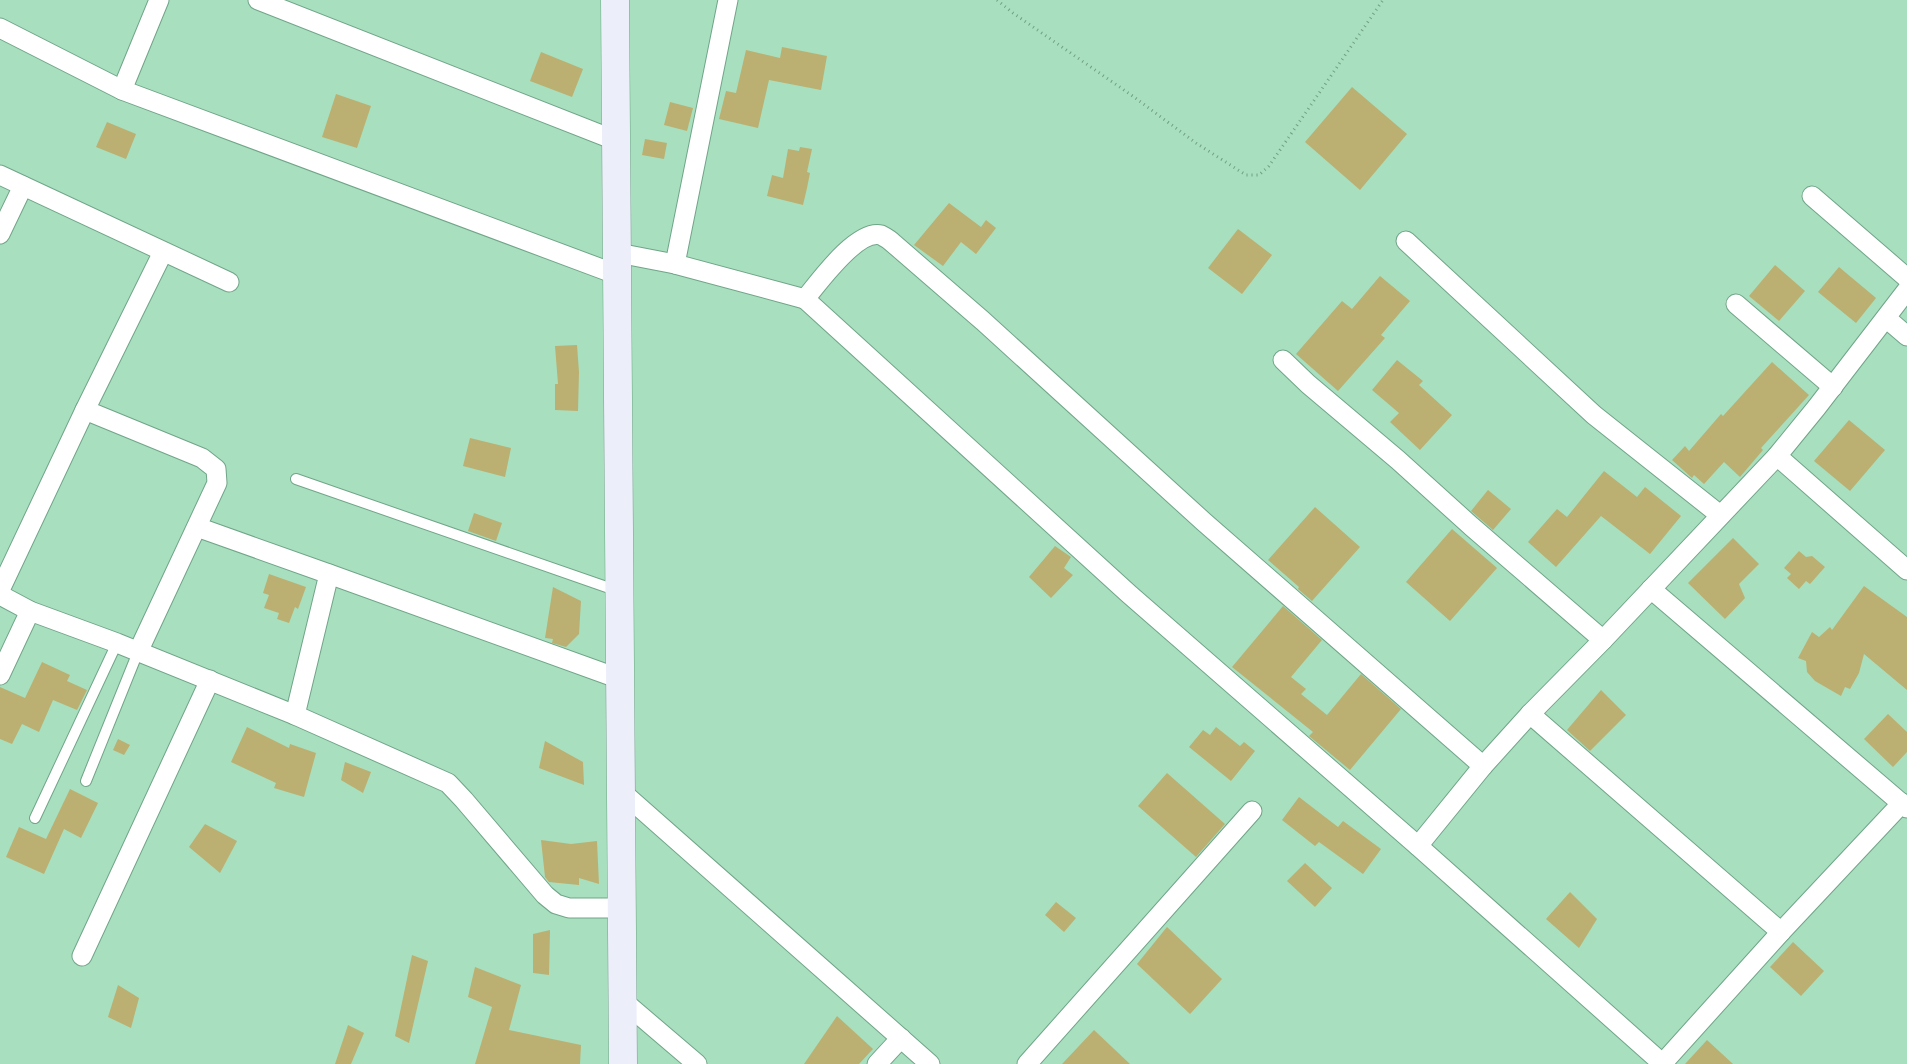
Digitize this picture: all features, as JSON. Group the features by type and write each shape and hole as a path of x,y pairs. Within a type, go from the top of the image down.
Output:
{"main road":[{"path":"615,0 623,1064"}],"street":[{"path":"122,90 159,0"},
{"path":"258,0 616,141"},
{"path":"675,264 728,0"},
{"path":"0,28 122,90 618,264 675,264 805,299 1130,594 1418,846 1662,1064 1781,932 1904,806 1651,589"},
{"path":"0,175 229,282"},
{"path":"0,234 23,186"},
{"path":"1812,196 1907,278"},
{"path":"805,299 843,254 867,236 881,235 983,321 1204,522 1483,766"},
{"path":"1406,242 1594,415 1720,515"},
{"path":"0,590 85,410 163,252"},
{"path":"1418,846 1483,766 1530,714 1604,640 1776,456 1833,387 1907,290"},
{"path":"1736,304 1833,387"},
{"path":"1886,318 1907,336"},
{"path":"1283,360 1471,526 1604,640"},
{"path":"85,410 202,458 216,469 217,483 138,652"},
{"path":"1776,456 1907,570"},
{"path":"198,527 620,679"},
{"path":"294,714 329,574"},
{"path":"0,595 30,611 117,643 294,714 448,784 464,800 544,895 556,904 569,908 622,908"},
{"path":"0,675 30,611"},
{"path":"82,956 210,680"},
{"path":"1530,714 1781,932"},
{"path":"621,791 930,1064"},
{"path":"1026,1064 1252,811"},
{"path":"622,1000 697,1064"},
{"path":"877,1064 901,1038"}],"lane":[{"path":"296,479 619,591"},
{"path":"35,818 117,643"},
{"path":"86,781 138,652"}],"path":[{"path":"997,0 1013,14 1134,97 1196,143 1246,175 1259,174 1269,166 1383,0"}],"building":[{"path":"782,47 827,56 821,90 769,80 758,128 719,119 726,91 736,93 746,50 780,58"},
{"path":"541,52 583,69 572,97 530,81"},
{"path":"1352,87 1407,134 1360,190 1305,142"},
{"path":"336,94 371,106 357,148 322,137"},
{"path":"670,102 693,108 687,131 664,125"},
{"path":"107,122 136,134 126,159 96,147"},
{"path":"645,139 667,143 664,159 642,155"},
{"path":"800,147 812,149 807,172 810,173 803,205 767,196 772,175 783,178 788,149 799,151"},
{"path":"949,203 981,227 986,220 996,228 976,254 961,242 943,266 914,245"},
{"path":"1238,229 1272,255 1242,294 1208,268"},
{"path":"1775,265 1805,291 1779,321 1749,296"},
{"path":"1839,267 1876,298 1856,323 1818,292"},
{"path":"1380,276 1410,301 1381,335 1385,338 1338,391 1296,354 1342,301 1352,309"},
{"path":"577,345 579,372 578,411 555,410 555,384 558,384 555,346"},
{"path":"1397,360 1423,381 1419,385 1452,415 1420,450 1390,422 1399,413 1372,390"},
{"path":"1772,362 1809,395 1761,448 1763,450 1740,477 1724,462 1704,484 1694,475 1692,478 1672,460 1685,446 1689,451 1721,414 1723,416"},
{"path":"1849,420 1885,450 1850,491 1814,461"},
{"path":"470,438 511,448 505,477 463,466"},
{"path":"1604,471 1637,497 1645,487 1681,516 1650,554 1601,516 1556,567 1528,542 1557,509 1567,517"},
{"path":"1488,490 1511,509 1493,530 1471,511"},
{"path":"1315,507 1360,547 1312,601 1268,560"},
{"path":"474,513 502,523 496,541 468,531"},
{"path":"1452,529 1497,568 1450,621 1406,582"},
{"path":"1733,538 1759,564 1739,584 1745,598 1725,619 1688,583"},
{"path":"1055,546 1071,557 1064,568 1073,575 1051,598 1029,577"},
{"path":"1799,551 1806,557 1812,556 1825,567 1810,584 1806,581 1799,589 1787,578 1791,574 1784,568"},
{"path":"269,574 306,587 298,609 295,607 289,623 277,619 279,613 264,608 269,595 263,593"},
{"path":"1864,586 1907,617 1907,690 1864,654 1859,673 1850,689 1845,687 1841,696 1815,681 1807,672 1806,661 1798,658 1812,632 1819,637 1830,627 1832,630"},
{"path":"553,587 581,601 579,634 566,647 552,643 553,639 545,638"},
{"path":"1283,606 1322,640 1291,677 1306,689 1301,694 1327,715 1361,674 1401,709 1350,770 1309,736 1313,732 1232,667"},
{"path":"42,662 70,675 67,681 87,690 77,710 53,700 39,732 22,724 12,744 0,739 0,687 25,698"},
{"path":"1601,690 1626,715 1590,751 1567,730"},
{"path":"1888,714 1907,732 1907,752 1893,767 1864,739"},
{"path":"247,727 289,748 290,744 316,753 304,797 274,788 276,783 231,762"},
{"path":"1216,727 1240,746 1244,742 1255,751 1231,781 1189,747 1203,730 1210,735"},
{"path":"118,739 130,745 124,755 113,750"},
{"path":"545,741 583,762 584,785 539,768"},
{"path":"345,762 371,772 363,793 341,780"},
{"path":"1167,773 1225,824 1196,857 1138,806"},
{"path":"70,789 98,803 81,838 64,829 44,874 6,857 19,827 46,839"},
{"path":"1299,797 1338,827 1343,821 1381,849 1363,874 1319,842 1315,846 1282,820"},
{"path":"205,824 237,841 220,873 189,847"},
{"path":"541,840 571,844 597,841 599,884 579,878 579,885 549,882 545,877"},
{"path":"1305,863 1332,888 1315,907 1287,881"},
{"path":"1570,892 1597,919 1579,948 1546,919"},
{"path":"1056,902 1076,918 1064,932 1045,915"},
{"path":"1167,927 1222,979 1190,1014 1137,964"},
{"path":"550,930 549,975 533,973 533,934"},
{"path":"1793,942 1824,971 1801,996 1770,967"},
{"path":"412,955 428,961 409,1043 395,1036"},
{"path":"475,967 521,985 509,1030 581,1045 580,1064 475,1064 492,1007 468,997"},
{"path":"118,985 139,998 131,1028 108,1017"},
{"path":"837,1016 873,1049 859,1064 804,1064"},
{"path":"348,1025 364,1033 351,1064 335,1064"},
{"path":"1094,1030 1130,1064 1062,1064"},
{"path":"1707,1040 1733,1064 1685,1064"}]}
